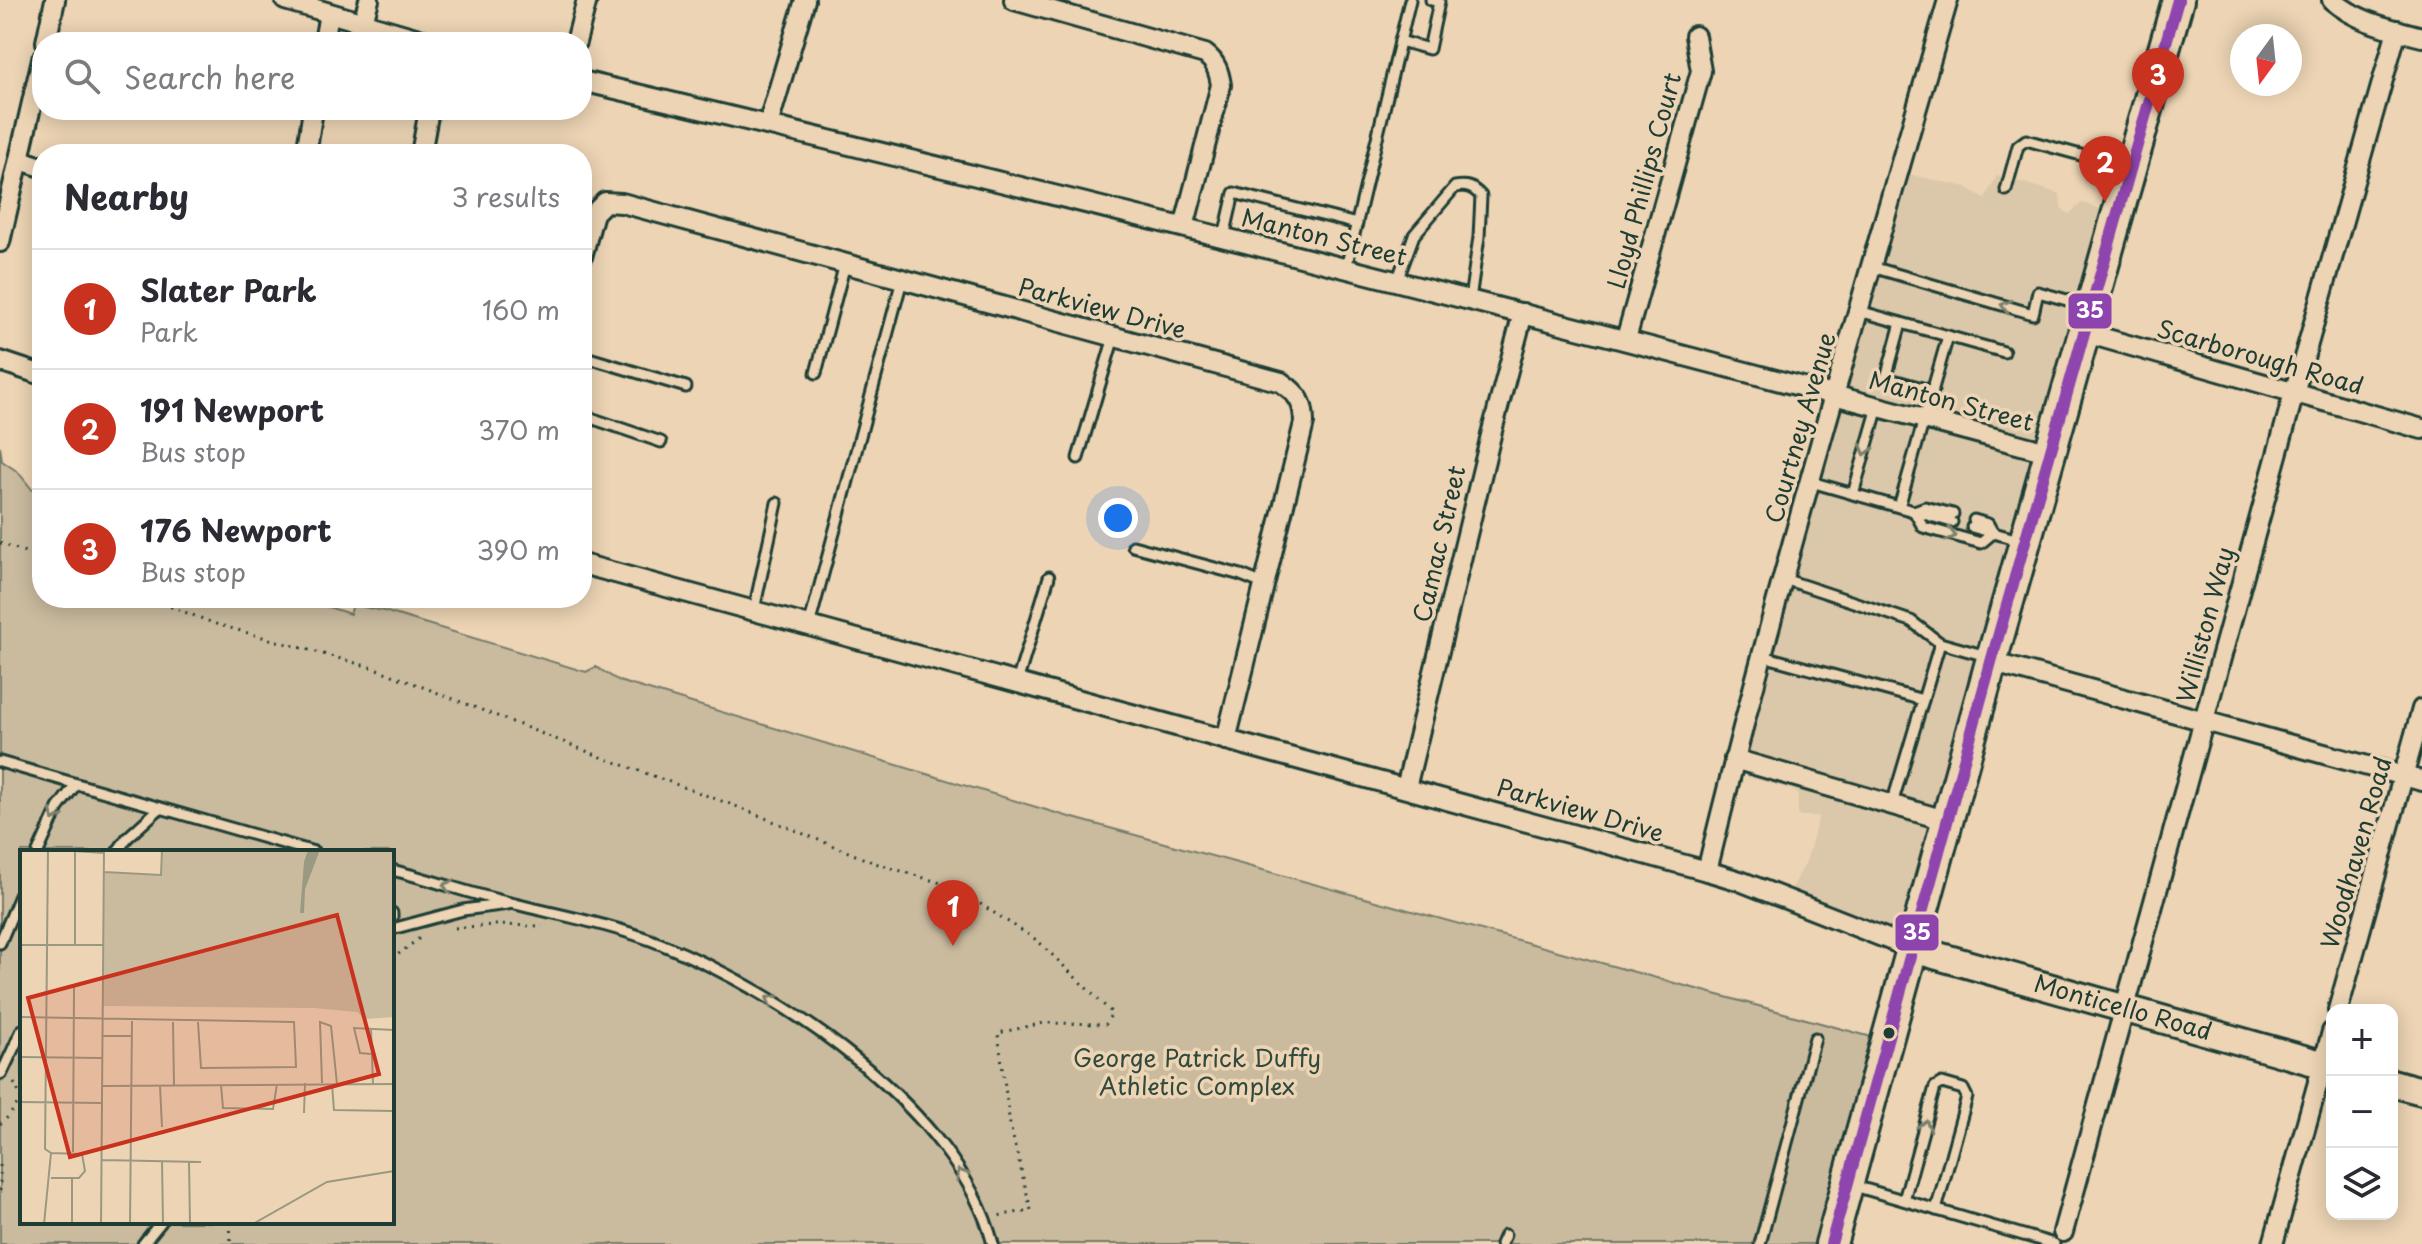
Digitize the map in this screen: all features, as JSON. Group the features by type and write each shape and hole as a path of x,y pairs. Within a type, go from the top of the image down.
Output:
{"main road":[{"path":"1831,1244 2178,0"}],"street":[{"path":"48,32 55,0"},
{"path":"285,0 396,32"},
{"path":"363,22 369,0"},
{"path":"579,32 587,0"},
{"path":"768,125 805,0"},
{"path":"1014,0 1205,54 1213,60 1221,85 1184,227"},
{"name":"Courtney Avenue","path":"1707,871 1734,759 1948,0"},
{"path":"2332,0 2346,12 2369,24 2422,37"},
{"path":"326,32 329,13"},
{"name":"Williston Way","path":"2059,1240 2397,30"},
{"name":"Lloyd Phillips Court","path":"1626,339 1701,71 1695,36"},
{"name":"Manton Street","path":"592,83 1470,299 2051,453"},
{"path":"0,242 32,105"},
{"path":"308,144 311,120"},
{"path":"423,144 427,120"},
{"path":"20,160 32,164"},
{"name":"Parkview Drive","path":"592,220 594,213 605,202 622,203 1281,382 1294,391 1304,404 1304,423 1226,740"},
{"name":"Camac Street","path":"1406,788 1523,313"},
{"name":"Scarborough Road","path":"2089,320 2294,393 2422,429"},
{"path":"0,361 32,372"},
{"name":"Parkview Drive","path":"592,567 1707,871 1913,949"},
{"path":"1992,660 2422,781"},
{"name":"Woodhaven Road","path":"2340,1004 2422,709"},
{"path":"1734,759 1948,821"},
{"name":"Monticello Road","path":"1913,949 2326,1064"},
{"path":"2273,1244 2326,1072"},
{"path":"2398,1085 2422,1091"}],"lane":[{"path":"1346,268 1410,0"},
{"path":"1400,41 1429,49 1439,2 1431,0"},
{"path":"2006,190 2018,146 2026,140 2131,169"},
{"path":"1397,281 1414,235 1455,187 1465,185 1474,188 1481,196 1470,299"},
{"path":"1224,237 1234,193 1357,224"},
{"path":"816,373 845,264"},
{"path":"1872,267 2033,314 2038,292 2089,320"},
{"path":"809,626 902,280"},
{"path":"1859,311 2004,352"},
{"path":"1901,323 1886,378 1933,391"},
{"path":"1899,507 1948,336"},
{"path":"1078,458 1114,337"},
{"path":"592,359 686,387"},
{"path":"1853,494 1878,407"},
{"path":"592,418 661,442"},
{"path":"1811,482 1914,511 1952,518"},
{"path":"754,610 777,503"},
{"path":"1914,511 1923,527 1966,539 1981,543 1993,533"},
{"path":"1973,524 2026,542"},
{"path":"1133,546 1241,575 1266,585"},
{"path":"1017,682 1049,577"},
{"path":"1784,579 1911,621 1940,643 1992,660"},
{"path":"1892,804 1940,643"},
{"path":"1763,656 1923,700"},
{"path":"0,762 307,850"},
{"path":"39,850 58,808 76,784"},
{"path":"118,850 160,808"},
{"path":"394,871 511,904 609,926 659,943 710,965 777,1003 866,1067 909,1106 948,1153 986,1218 993,1244"},
{"path":"0,943 20,896"},
{"path":"394,928 463,910 511,904"},
{"path":"0,1074 20,1034"},
{"path":"1760,1244 1815,1038"},
{"path":"1904,1200 1935,1087 1942,1083 1963,1089 1967,1097 1936,1210"},
{"path":"1848,1184 1936,1210 2059,1240"},
{"path":"143,1244 159,1224"}],"path":[{"path":"0,543 32,554"},
{"path":"174,608 216,624 377,669 738,807 875,863 954,887 1038,941 1112,1013 1106,1024 1044,1023 998,1033 1010,1125 1031,1210 986,1218"},
{"path":"450,929 493,925 551,926"},
{"path":"394,957 408,945 431,933"},
{"path":"14,1083 20,1094"},
{"path":"0,1124 20,1101"},
{"path":"0,1165 0,1193"},
{"path":"230,1224 231,1244"}],"shaded area":[{"path":"1898,172 1966,187 1985,199 1997,175 2060,194 2061,208 2069,214 2082,203 2117,214 1914,941 1790,892 1806,862 1819,816 1798,816 1798,794 1792,790 1732,772"}],"green space":[{"name":"George Patrick Duffy Athletic Complex","path":"0,446 2,461 18,472 32,490 32,608 332,608 350,614 352,608 384,611 586,672 596,667 619,681 1066,816 1886,1041 1829,1244 0,1244"}],"transit line":[{"name":"35","path":"1831,1244 2178,0"}],"place":[{"name":"176 Newport","path":"2158,114"},
{"name":"191 Newport","path":"2105,202"},
{"name":"Slater Park","path":"953,946"}]}
